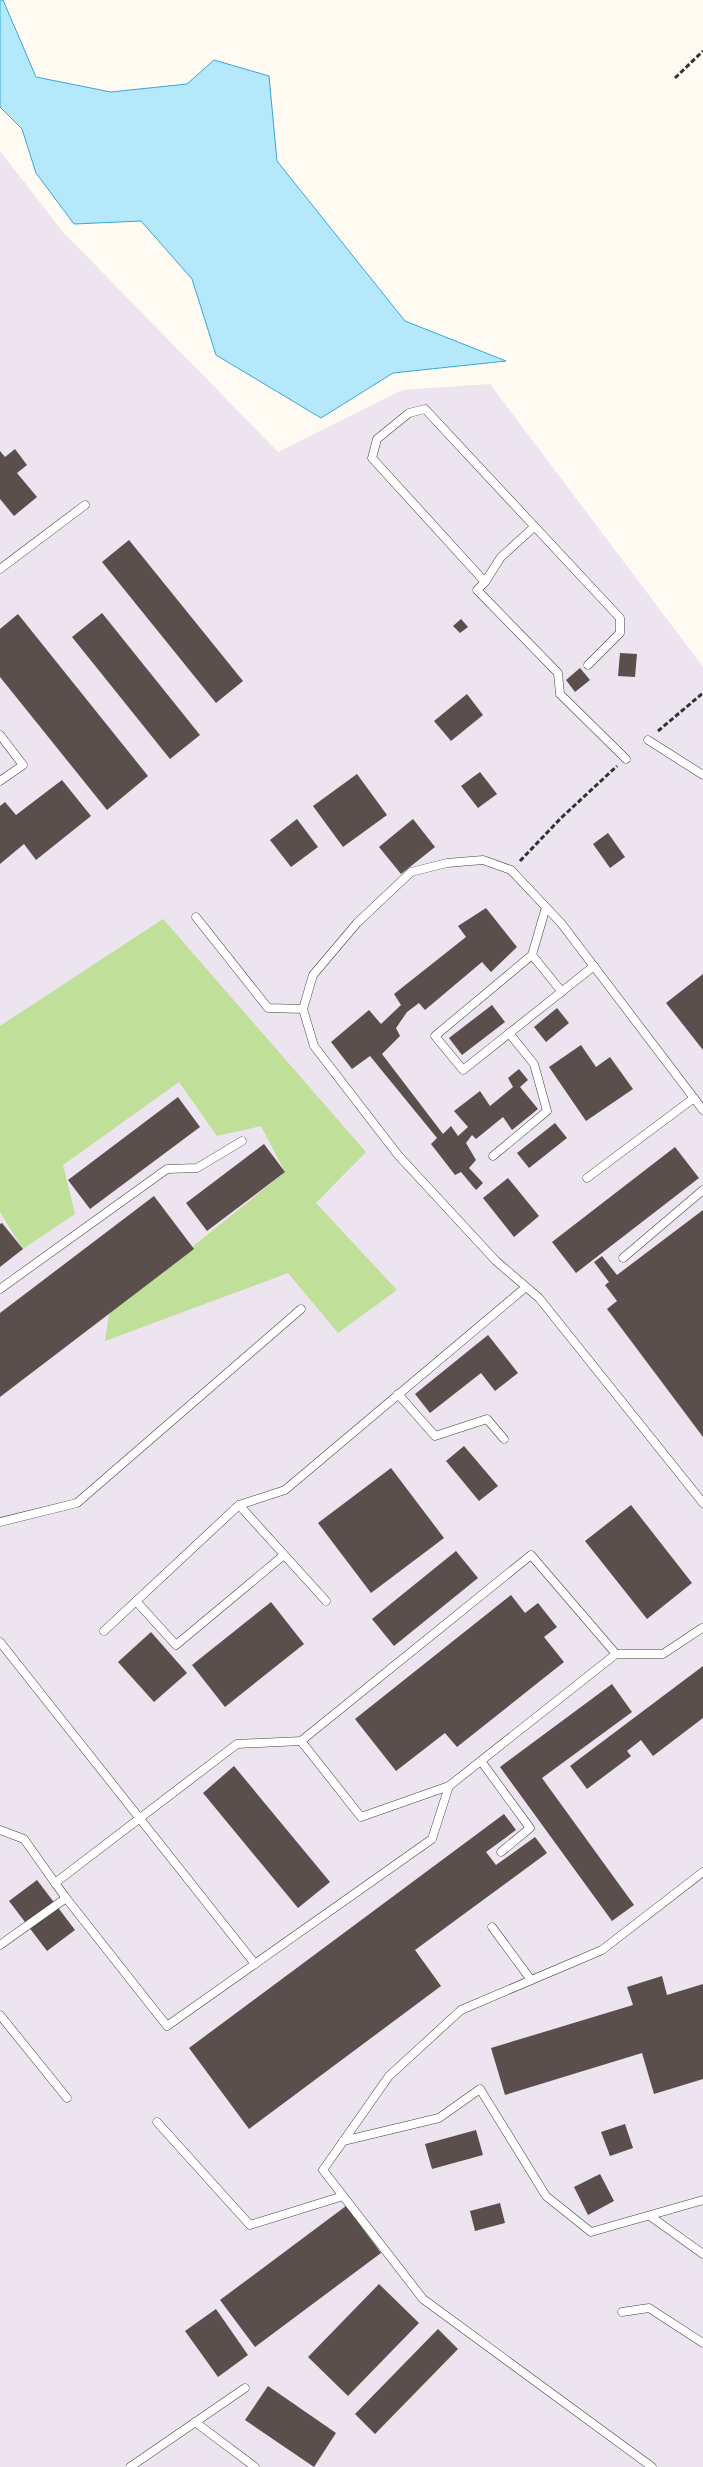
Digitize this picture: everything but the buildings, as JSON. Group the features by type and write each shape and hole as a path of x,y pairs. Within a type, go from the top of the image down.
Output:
{"lane":[{"path":"485,582 372,458 377,439 409,413 425,410 620,618 620,633 588,666"},
{"path":"0,569 85,505"},
{"path":"534,526 501,557 485,582 477,590 558,673 560,694 626,759"},
{"path":"0,735 23,765 0,781"},
{"path":"648,740 703,775"},
{"path":"703,1110 594,966 546,907 511,870 483,860 447,863 411,872 357,923 312,975 303,1009 314,1046 398,1155 496,1261 539,1298 703,1503"},
{"path":"546,907 532,955 435,1036 463,1070 594,966"},
{"path":"196,917 268,1008 303,1009"},
{"path":"532,955 562,992"},
{"path":"492,1156 547,1111 534,1064 509,1034"},
{"path":"587,1178 694,1098"},
{"path":"0,1289 167,1168 197,1168 242,1141"},
{"path":"623,1258 703,1190"},
{"path":"104,1631 239,1506 285,1490 526,1287"},
{"path":"0,1522 77,1502 301,1309"},
{"path":"398,1394 435,1436 487,1419 504,1439"},
{"path":"239,1506 326,1601"},
{"path":"136,1602 176,1645 284,1555"},
{"path":"55,1883 237,1744 301,1741 531,1555 616,1654"},
{"path":"301,1741 361,1816 449,1786 616,1654 663,1654 702,1628"},
{"path":"0,1642 255,1964"},
{"path":"481,1761 530,1828 501,1852"},
{"path":"0,1830 24,1839 66,1898 167,2026 432,1839 449,1786"},
{"path":"652,2467 423,2299 323,2170 390,2076 461,2010 602,1950 703,1872"},
{"path":"0,1945 66,1898"},
{"path":"492,1927 531,1980"},
{"path":"0,2016 67,2098"},
{"path":"343,2141 439,2118 480,2088 546,2196 591,2232 703,2200"},
{"path":"157,2122 250,2226 343,2196"},
{"path":"650,2216 703,2254"},
{"path":"622,2312 649,2308 703,2343"},
{"path":"130,2467 245,2388"},
{"path":"195,2422 255,2467"}],"path":[{"path":"674,78 703,51"},
{"path":"648,740 703,692"},
{"path":"511,870 561,818 626,759"}],"shaded area":[{"path":"0,151 63,232 278,452 402,390 490,384 703,667 703,2467 0,2467"}],"green space":[{"path":"163,919 366,1152 316,1203 397,1290 338,1333 288,1273 105,1341 109,1314 285,1172 261,1126 217,1136 179,1082 63,1165 75,1214 23,1249 0,1212 0,1026"}],"water":[{"path":"0,0 3,0 36,77 111,92 187,84 214,60 269,76 277,161 405,321 506,361 393,373 321,418 216,355 192,279 141,221 74,224 36,173 22,129 0,107"}]}
